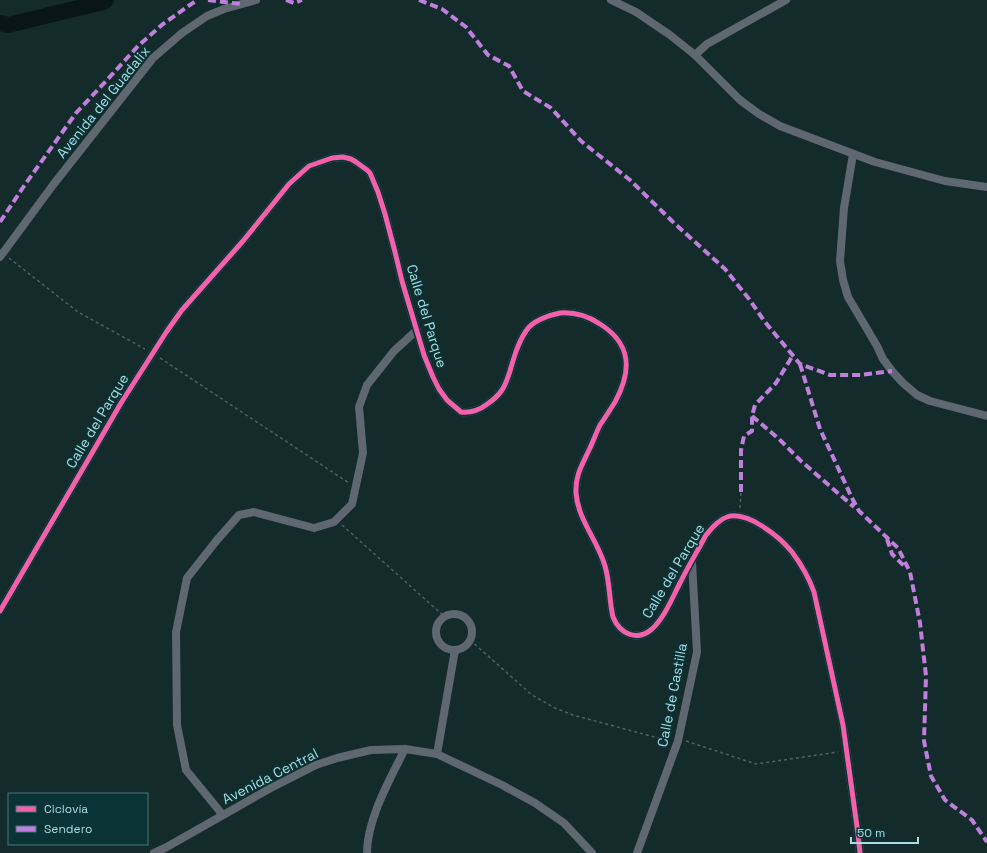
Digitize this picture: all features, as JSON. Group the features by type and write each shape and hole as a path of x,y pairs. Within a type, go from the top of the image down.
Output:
{"street":[{"name":"Avenida del Guadalix","path":"1,255 53,185 154,58 182,33 207,16 224,9 256,0"},
{"path":"612,0 636,12 670,35 694,55 740,100 759,114 780,126 875,162 945,181 987,188"},
{"path":"694,55 707,44 786,0"},
{"path":"854,154 844,208 840,261 848,297 877,346 882,359 912,391 930,401 987,416"},
{"name":"Calle del Parque","path":"0,611 121,402 152,353 182,310 244,241 289,184 309,166 332,158 343,157 351,159 362,165 373,180 385,214 402,281 424,355 433,377 446,400 461,412 474,412 493,400 502,390 526,330 544,317 564,313 578,314 592,319 612,333 622,345 627,363 626,376 616,401 600,427 582,465 578,476 576,494 581,514 600,552 605,567 613,617 616,624 628,634 633,635 644,634 652,629 667,609 706,535 713,526 726,517 734,515 740,516"},
{"path":"222,814 186,770 177,725 176,632 187,578 239,515 254,512 314,528 334,522 352,504 363,453 359,407 367,385 394,351 417,330"},
{"path":"740,516 752,520 765,528 791,551 808,576 814,592 843,725 860,853"},
{"name":"Calle de Castilla","path":"637,853 678,741 697,652 692,561"},
{"path":"450,614 458,614 466,618 471,625 473,634 470,642 463,648 455,650 446,648 439,642 436,634 437,626 442,618 445,617 450,614"},
{"path":"437,754 455,650"},
{"path":"367,853 370,827 389,781 405,749"},
{"name":"Avenida Central","path":"154,853 276,785 323,763 371,750 405,749 437,754 502,785 535,803 564,823 592,853"}],"path":[{"path":"1,255 78,312 152,353 356,487"},
{"path":"740,516 741,492"},
{"path":"336,520 445,617"},
{"path":"470,640 532,695 573,715 678,741 756,764 847,751"}],"waterway":[{"path":"0,23 8,25 106,0"}],"marked path":[{"path":"0,222 76,113 138,46 163,24 197,0"},
{"path":"208,0 241,4"},
{"path":"286,0 294,3 302,0"},
{"path":"419,0 442,9 466,27 488,55 509,66 523,91 551,108 581,141 630,180 674,223 725,269 765,322 800,364 830,375 861,375 892,371"},
{"path":"741,492 741,450 744,436 752,431 752,416 755,405 776,383 793,355"},
{"path":"800,364 820,429 852,498 859,511 898,548 910,572 920,623 926,676 924,741 931,776 945,800 972,820 987,842"},
{"path":"752,416 854,507"},
{"path":"887,539 892,554 906,568"}],"cycle path":[{"path":"0,611 121,403 182,310 243,241 289,184 309,166 332,158 343,157 351,159 370,173 385,214 402,281 424,355 439,389 447,400 461,412 471,412 480,409 499,394 506,383 516,350 523,336 532,324 541,319 560,313 581,315 600,324 611,332 618,340 626,359 626,369 621,391 600,425 590,447 578,476 576,493 580,512 598,548 605,566 613,617 624,632 641,635 652,629 657,624 706,535 715,524 724,518 735,516 744,517 762,526 780,539 799,561 814,592 843,725 860,853"}]}
